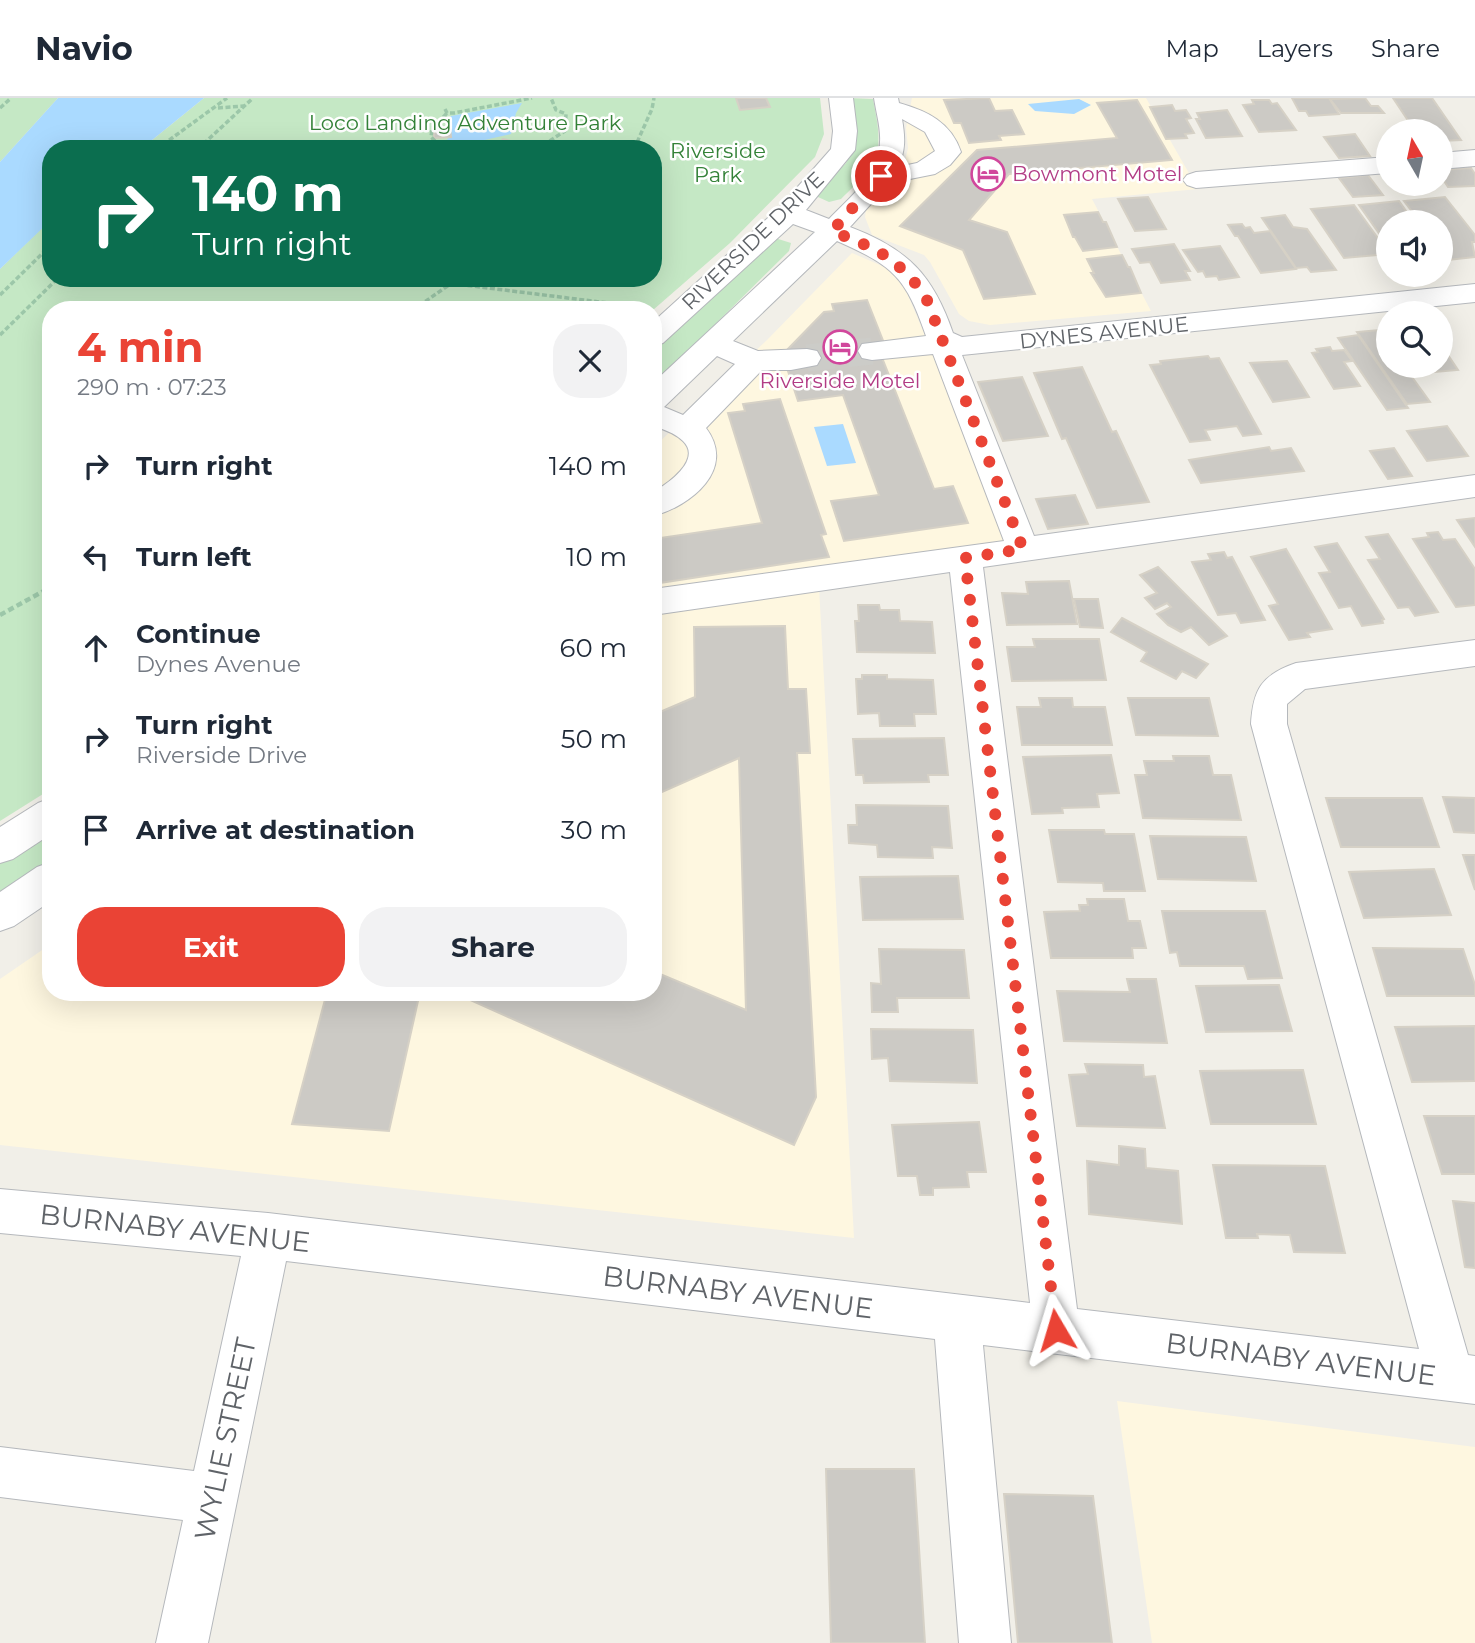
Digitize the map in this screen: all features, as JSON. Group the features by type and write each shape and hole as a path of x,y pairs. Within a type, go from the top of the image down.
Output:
{"street":[{"name":"RIVERSIDE DRIVE","path":"662,328 789,213 843,150 845,131 841,98"},
{"name":"RIVERSIDE DRIVE","path":"662,391 832,231 881,176 891,156 893,141 887,103"},
{"path":"881,176 939,165 948,152 946,139 928,122 887,103"},
{"path":"1453,160 1475,158"},
{"path":"1196,180 1376,166"},
{"path":"789,213 882,251 905,270 925,295 1023,549"},
{"name":"DYNES AVENUE","path":"872,351 942,341 958,346 979,346 1475,293"},
{"path":"713,343 755,361 779,362 807,358"},
{"path":"687,430 755,361"},
{"path":"662,418 695,434 703,448 701,467 670,499 662,502"},
{"path":"662,600 1475,486"},
{"path":"965,558 1056,1330"},
{"path":"1463,1378 1269,723 1270,698 1296,677 1475,653"},
{"path":"0,847 42,820"},
{"path":"0,914 42,885"},
{"name":"BURNABY AVENUE","path":"0,1211 268,1236 1463,1378"},
{"name":"WYLIE STREET","path":"182,1643 268,1236"},
{"path":"957,1318 985,1643"},
{"path":"0,1472 212,1498"}],"path":[{"path":"0,108 11,98"},
{"path":"170,140 227,98"},
{"path":"208,140 253,98"},
{"path":"434,140 431,136 432,129 446,111 532,98"},
{"path":"551,98 556,110 566,114 565,131 551,140"},
{"path":"638,140 654,98"},
{"path":"215,108 245,106"},
{"path":"0,295 42,254"},
{"path":"0,335 49,287"},
{"path":"425,301 445,287"},
{"path":"482,287 592,301"},
{"path":"662,310 679,312"},
{"path":"0,615 42,592"}],"shaded area":[{"path":"912,98 1146,98 1198,189 1092,199 1151,311 990,325 969,321 959,314 924,255 872,235 865,217 866,210 905,161 908,148 906,128"},
{"path":"852,253 894,271 904,286 1012,540 818,568 854,1238 0,1145 0,979 42,950 42,1001 662,1001 662,439 768,339"},
{"path":"1117,1401 1475,1447 1475,1643 1152,1643"}],"green space":[{"path":"0,98 58,98 0,162"},
{"name":"Riverside Park","path":"204,98 820,98 824,134 815,157 730,243 662,302 42,301 42,795 0,821 0,269 42,228 42,287 662,287 662,140 152,140"},
{"path":"848,98 873,99 878,145 872,165 864,175 841,199 829,202 818,197 817,192 846,163 852,147"},
{"path":"775,238 791,243 789,251 662,377 662,342 745,261"},
{"path":"42,833 42,870 0,898 0,860"}],"water":[{"path":"58,98 204,98 152,140 42,140 42,229 0,269 0,162"},
{"path":"1079,99 1091,105 1074,114 1035,111 1028,104"},
{"path":"522,103 516,113 511,134 484,140 447,140 450,136 448,121 451,116"},
{"path":"843,424 856,463 827,466 814,427"}],"building":[{"path":"736,98 766,98 770,107 740,110"},
{"path":"989,98 995,111 1012,110 1024,134 999,136 1001,140 969,143 961,123 954,123 944,100"},
{"path":"1292,98 1329,98 1339,114 1309,116 1306,111 1299,111"},
{"path":"1365,98 1371,106 1378,106 1384,113 1341,113 1330,99"},
{"path":"1393,98 1432,98 1446,119 1407,119"},
{"path":"1137,100 1172,160 1009,174 969,220 1007,232 1035,294 984,299 963,250 900,226 977,150 1117,138 1097,103"},
{"path":"1252,100 1277,103 1296,130 1259,132 1243,105 1254,104"},
{"path":"1172,105 1175,111 1186,110 1191,118 1186,119 1194,133 1185,134 1187,138 1166,139 1150,107"},
{"path":"1227,110 1242,136 1206,138 1196,119 1200,119 1197,113"},
{"path":"450,128 451,137 434,138 434,129"},
{"path":"1453,128 1461,140 1453,140"},
{"path":"1355,134 1370,156 1339,158 1324,137"},
{"path":"1471,168 1475,174 1475,186 1453,187 1453,169"},
{"path":"1368,175 1376,186 1376,195 1353,197 1339,178"},
{"path":"1148,197 1166,229 1135,231 1118,199"},
{"path":"1445,197 1475,235 1475,242 1472,242 1475,257 1453,259 1453,210 1411,210 1404,201"},
{"path":"1399,201 1405,210 1376,210 1376,229 1359,205"},
{"path":"1354,205 1376,235 1376,255 1344,258 1311,209"},
{"path":"1098,212 1103,222 1106,222 1117,247 1083,251 1073,237 1064,215"},
{"path":"1285,215 1293,227 1307,229 1336,270 1311,272 1307,267 1296,268 1262,218"},
{"path":"1242,224 1245,228 1250,227 1254,233 1270,231 1296,269 1261,273 1228,225"},
{"path":"1174,244 1190,271 1185,271 1190,280 1161,283 1150,262 1140,263 1132,249"},
{"path":"1220,246 1239,277 1219,280 1217,276 1206,277 1203,271 1198,272 1183,250"},
{"path":"1122,255 1141,293 1106,297 1091,273 1094,273 1087,259"},
{"path":"867,300 884,343 881,355 934,489 953,486 968,523 844,541 831,501 879,495 843,395 798,401 787,368 787,350 824,312 834,311 832,304"},
{"path":"1376,330 1376,359 1357,332"},
{"path":"1358,335 1376,361 1376,378 1387,378 1408,408 1387,410 1338,338"},
{"path":"1330,347 1332,351 1344,350 1352,361 1344,362 1360,386 1334,389 1312,353 1318,352 1316,349"},
{"path":"1208,356 1210,359 1219,358 1261,434 1243,436 1237,426 1205,430 1210,440 1190,442 1150,365 1161,364 1160,361"},
{"path":"1287,361 1309,397 1273,402 1250,363"},
{"path":"1082,367 1149,502 1097,508 1066,438 1062,439 1034,373"},
{"path":"1022,377 1048,436 1003,441 978,382"},
{"path":"1389,378 1413,378 1430,402 1407,404"},
{"path":"780,399 826,534 821,535 829,557 662,583 662,538 762,523 728,413 745,411 743,404"},
{"path":"1447,426 1468,456 1427,461 1407,431"},
{"path":"1269,447 1271,451 1291,448 1304,471 1201,483 1189,460"},
{"path":"1394,448 1412,476 1388,479 1370,451"},
{"path":"1075,495 1088,524 1048,529 1036,499"},
{"path":"1475,518 1475,547 1457,520"},
{"path":"1438,532 1443,540 1455,539 1475,569 1475,605 1456,607 1413,539 1429,537 1427,533"},
{"path":"1388,534 1438,612 1415,616 1409,607 1398,608 1368,560 1380,559 1366,537"},
{"path":"1337,543 1384,619 1383,623 1362,626 1351,606 1339,608 1319,573 1330,572 1315,547"},
{"path":"1286,549 1332,629 1307,633 1310,637 1289,640 1269,606 1278,604 1251,557"},
{"path":"1224,552 1227,558 1232,557 1265,620 1241,623 1236,613 1218,615 1192,562 1211,560 1208,554"},
{"path":"1158,567 1227,636 1209,645 1191,627 1181,632 1168,625 1157,614 1171,607 1167,603 1155,609 1145,598 1157,593 1140,575"},
{"path":"1069,581 1077,624 1007,625 1002,593 1028,594 1026,582"},
{"path":"1074,599 1098,599 1103,628 1080,627"},
{"path":"858,605 879,605 880,610 899,610 900,621 932,622 935,653 857,652 855,621 859,621"},
{"path":"1122,618 1208,664 1196,678 1182,671 1176,679 1141,661 1147,652 1111,632"},
{"path":"785,626 788,689 806,689 810,753 797,753 816,1097 794,1145 472,1001 662,1001 662,975 746,1010 739,758 662,792 662,711 695,697 694,627"},
{"path":"1033,639 1099,639 1106,680 1012,681 1007,647 1035,647"},
{"path":"862,675 887,675 887,679 933,680 936,714 914,714 915,726 880,726 879,713 858,714 856,679 862,679"},
{"path":"1039,698 1072,698 1073,707 1105,707 1112,745 1022,745 1017,707 1041,707"},
{"path":"1128,698 1209,698 1218,736 1136,735"},
{"path":"944,738 948,775 928,775 929,782 864,783 863,775 856,775 853,739"},
{"path":"1111,755 1119,793 1097,794 1099,807 1062,808 1063,813 1032,814 1023,757"},
{"path":"1173,756 1209,756 1213,775 1231,775 1241,820 1143,818 1135,775 1147,775 1144,761 1174,761"},
{"path":"1443,797 1475,798 1475,833 1454,832"},
{"path":"1326,798 1422,798 1439,847 1341,847"},
{"path":"856,805 948,806 952,848 932,847 933,858 878,857 877,845 849,843 848,825 857,825"},
{"path":"1049,830 1104,830 1105,834 1134,834 1145,891 1104,891 1103,883 1058,882"},
{"path":"1150,836 1246,837 1256,881 1158,879"},
{"path":"1463,855 1475,855 1475,890"},
{"path":"1434,869 1451,915 1364,918 1349,872"},
{"path":"958,876 963,919 863,920 860,877"},
{"path":"1087,899 1124,899 1128,921 1140,921 1146,948 1132,948 1133,958 1051,958 1044,912 1080,911 1079,905 1088,905"},
{"path":"1162,911 1265,911 1282,978 1248,979 1244,966 1180,966 1177,952 1170,953"},
{"path":"1373,948 1463,949 1475,985 1475,996 1387,996"},
{"path":"879,949 964,950 969,998 897,998 898,1012 872,1012 871,983 881,984"},
{"path":"1127,979 1156,979 1167,1043 1064,1041 1057,991 1130,992"},
{"path":"1279,985 1292,1031 1206,1032 1196,986"},
{"path":"325,1001 418,1001 389,1131 292,1124"},
{"path":"1475,1026 1475,1081 1412,1082 1395,1027"},
{"path":"871,1029 973,1030 977,1083 890,1081 888,1058 872,1059"},
{"path":"1085,1064 1143,1065 1144,1077 1155,1076 1165,1128 1077,1126 1069,1075 1088,1074"},
{"path":"1303,1070 1316,1124 1211,1124 1200,1071"},
{"path":"1424,1116 1475,1116 1475,1174 1442,1174"},
{"path":"979,1122 986,1172 967,1172 969,1187 933,1188 933,1195 920,1195 917,1176 898,1176 892,1125"},
{"path":"1119,1146 1145,1149 1146,1168 1178,1171 1182,1224 1089,1214 1087,1161 1119,1165"},
{"path":"1213,1165 1325,1166 1345,1253 1294,1252 1290,1235 1257,1234 1258,1238 1226,1238"},
{"path":"1453,1201 1475,1203 1475,1268 1465,1267"},
{"path":"826,1469 914,1469 925,1643 831,1643"},
{"path":"1004,1494 1093,1496 1112,1643 1018,1643"}],"tunnel":[{"path":"807,358 872,351"}],"place":[{"name":"Bowmont Motel","path":"988,174"},
{"name":"Riverside Motel","path":"840,347"}],"route":[{"path":"881,176 832,231 882,251 905,270 925,295 1023,549 965,558 1056,1330"}],"park label":[{"name":"Loco Landing Adventure Park","path":"465,123"}]}
